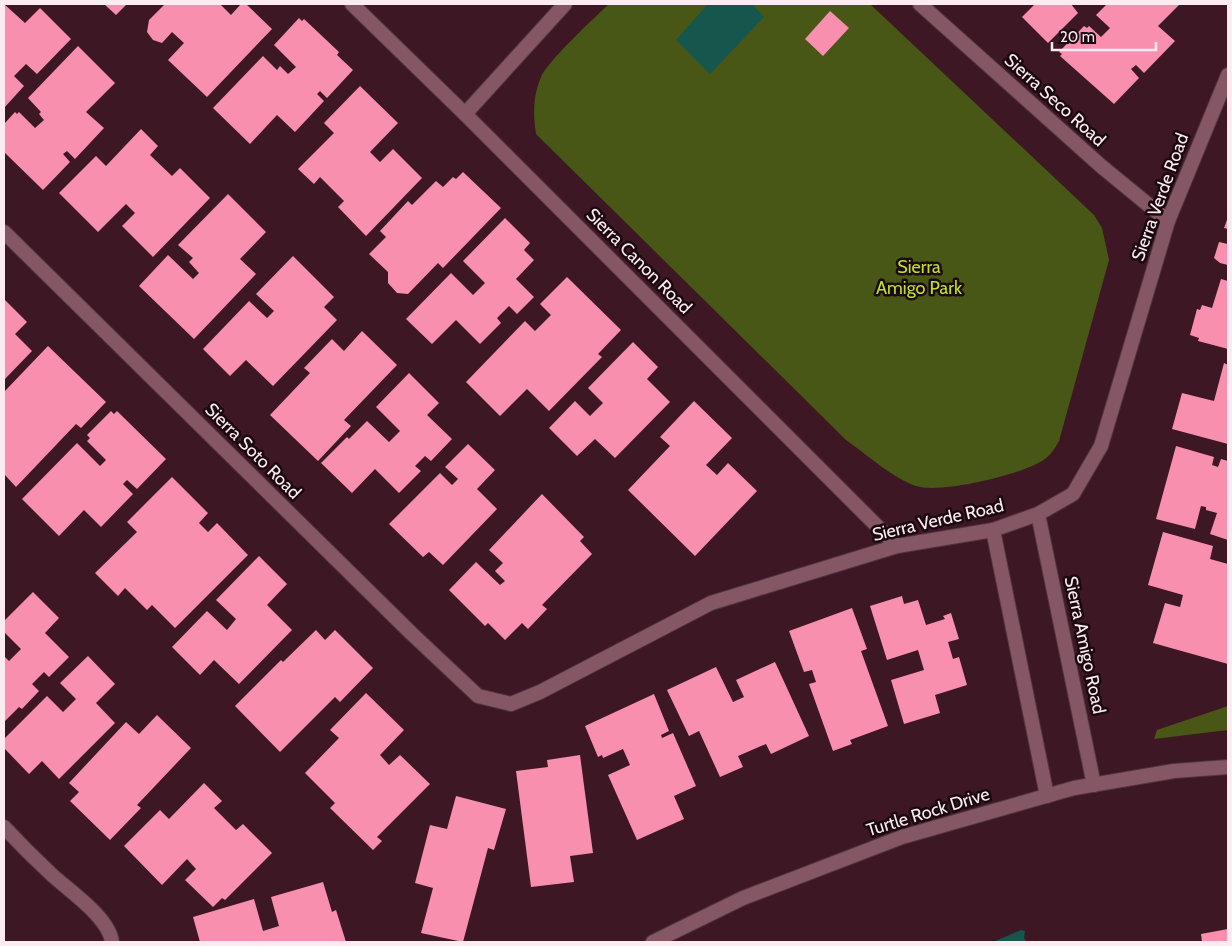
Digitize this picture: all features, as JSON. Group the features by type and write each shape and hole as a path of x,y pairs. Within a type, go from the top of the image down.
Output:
{"street":[{"name":"Sierra Canon Road","path":"352,4 465,114 897,546"},
{"path":"465,114 564,4"},
{"name":"Sierra Seco Road","path":"920,4 1101,166 1168,221"},
{"name":"Sierra Verde Road","path":"478,696 511,704 540,692 711,603 897,546 993,530 1038,514 1073,494 1100,446 1168,221 1228,75"},
{"name":"Sierra Soto Road","path":"4,232 411,633 478,696"},
{"name":"Sierra Amigo Road","path":"1038,514 1094,785"},
{"path":"993,530 1047,796"},
{"name":"Turtle Rock Drive","path":"652,942 743,898 902,837 1047,796 1094,785 1174,772 1228,767"},
{"path":"4,827 51,874 87,904 111,935 112,942"}],"green space":[{"name":"Sierra Amigo Park","path":"609,4 870,4 1094,215 1102,228 1109,260 1059,441 1050,455 1042,461 1016,472 980,482 928,488 907,483 880,466 846,440 536,134 534,105 541,77 561,51"},
{"path":"1228,706 1228,730 1154,739 1157,730"}],"shaded area":[{"path":"708,4 752,4 764,17 710,74 676,40"},
{"path":"1021,930 1025,931 1024,938 1027,942 993,942"}],"building":[{"path":"4,4 25,23 40,8 71,39 37,74 26,64 14,76 24,86 4,108"},
{"path":"104,4 127,4 116,15"},
{"path":"165,4 220,4 231,15 241,4 246,4 272,29 207,97 168,60 184,43 172,32 162,43 153,40 147,32 149,20"},
{"path":"1035,4 1071,4 1078,13 1048,43 1022,17"},
{"path":"1107,4 1180,4 1158,26 1175,41 1144,73 1136,65 1131,69 1139,78 1114,104 1060,56 1062,54 1059,52 1084,26 1087,28 1089,26 1101,37 1110,28 1096,15"},
{"path":"830,11 849,28 823,56 805,39"},
{"path":"299,18 302,21 304,19 339,52 337,55 353,70 327,98 320,91 317,94 324,101 295,132 277,115 250,144 213,108 263,56 277,70 280,66 288,74 296,67 274,45"},
{"path":"78,46 115,83 86,112 104,128 75,159 67,151 63,154 70,162 43,190 4,152 4,124 15,112 17,114 19,112 35,128 44,120 39,114 41,112 28,98"},
{"path":"360,86 398,123 370,152 380,162 393,149 422,178 366,236 338,207 344,201 320,177 314,184 298,169 334,133 324,123"},
{"path":"141,129 158,146 150,155 172,176 180,168 210,198 153,257 122,226 135,213 126,204 98,232 59,193 96,156 106,166"},
{"path":"463,172 501,208 443,268 438,263 408,294 397,293 388,283 388,272 369,254 386,237 380,231 408,201 412,205 436,181 443,187 453,177 456,179"},
{"path":"228,194 266,232 240,259 256,274 194,339 139,286 168,255 193,279 199,273 189,262 193,258 178,245"},
{"path":"1228,217 1228,229 1224,228"},
{"path":"505,218 530,243 524,250 534,260 516,279 534,297 517,314 509,306 497,318 501,323 480,344 456,320 432,344 406,319 451,273 473,295 485,283 463,261"},
{"path":"1219,242 1228,244 1228,265 1220,263 1214,258"},
{"path":"293,256 334,297 324,307 337,320 273,386 246,360 230,376 203,349 249,301 267,318 274,311 256,294"},
{"path":"567,277 621,330 598,354 602,357 549,411 527,389 500,416 466,382 525,321 535,331 551,315 540,304"},
{"path":"1221,279 1228,281 1228,349 1198,341 1199,338 1190,335 1197,309 1200,310 1202,305 1212,308"},
{"path":"4,299 27,322 15,334 32,351 4,380"},
{"path":"362,331 397,365 344,420 351,426 318,461 270,415 310,373 304,368 332,339 344,351"},
{"path":"633,342 658,367 647,379 670,402 615,458 595,439 577,456 549,428 575,401 590,416 603,403 588,388"},
{"path":"48,346 106,402 81,428 76,424 16,487 4,474 4,392"},
{"path":"1224,363 1228,365 1228,444 1172,429 1182,393 1214,401"},
{"path":"409,373 439,403 427,415 452,439 431,461 425,456 415,466 421,471 399,493 375,469 352,493 321,463 347,437 349,439 367,421 389,442 400,431 376,407"},
{"path":"694,401 732,438 706,465 717,475 728,463 757,491 695,556 628,490 670,446 660,437"},
{"path":"111,411 114,414 117,411 166,459 137,489 127,480 123,484 133,494 101,527 84,510 59,536 22,499 77,443 100,466 106,460 87,441 90,438 87,435"},
{"path":"468,444 495,470 477,489 497,509 443,565 429,552 423,557 389,524 440,473 452,485 458,479 445,467"},
{"path":"1176,446 1214,457 1212,465 1218,467 1221,459 1228,461 1228,540 1210,534 1217,513 1206,510 1206,507 1201,506 1195,529 1156,519"},
{"path":"172,477 208,513 199,523 208,532 217,523 248,555 175,628 152,605 147,610 125,588 118,596 95,573 137,532 127,522"},
{"path":"542,494 584,537 580,541 592,554 542,605 547,609 528,629 522,623 505,640 488,623 485,626 449,590 476,562 500,585 505,581 495,571 503,563 489,550"},
{"path":"1163,532 1213,546 1210,559 1228,564 1228,664 1153,643 1165,603 1180,607 1183,595 1148,585"},
{"path":"259,556 287,584 267,605 292,630 239,684 214,660 200,675 172,647 207,611 227,630 236,619 216,600"},
{"path":"33,592 59,618 45,633 69,657 49,677 44,672 32,684 39,691 22,709 19,707 4,722 4,656 9,661 21,649 4,632 4,621"},
{"path":"902,596 904,604 918,600 926,625 945,619 943,616 951,613 959,639 948,642 953,659 959,657 967,685 935,695 940,713 904,724 891,680 924,670 918,650 887,660 870,606"},
{"path":"852,608 867,649 861,651 888,726 850,740 852,744 833,751 809,684 816,682 812,670 804,672 789,631"},
{"path":"316,630 325,640 335,630 373,668 340,702 335,697 280,752 235,706 281,660 283,662"},
{"path":"88,656 115,684 96,703 115,723 59,779 42,761 29,774 4,748 4,739 47,696 63,712 76,699 60,683"},
{"path":"775,662 809,736 771,754 766,744 738,756 743,767 720,777 699,731 689,736 667,690 716,667 733,702 744,697 736,680"},
{"path":"366,693 404,730 380,755 389,765 400,755 430,784 377,837 382,841 373,850 330,808 335,803 305,773 339,738 330,730"},
{"path":"654,694 669,731 661,735 662,738 673,733 696,786 674,796 684,819 637,840 608,775 630,765 623,749 603,758 602,755 598,757 585,726"},
{"path":"157,715 191,748 137,805 141,808 110,840 70,801 79,792 69,783 126,722 139,734"},
{"path":"580,755 593,853 570,856 574,882 531,887 516,771 548,767 547,760"},
{"path":"204,783 222,801 214,808 236,830 243,824 272,853 225,900 222,898 213,907 185,880 196,869 187,859 162,885 124,846 160,810 169,819"},
{"path":"456,796 506,809 494,850 488,848 463,942 421,933 433,888 415,883 430,825 447,829"},
{"path":"323,882 332,912 336,910 346,942 200,942 193,917 254,899 263,931 279,926 271,897"},
{"path":"1228,929 1228,942 1202,942 1201,934"}]}
